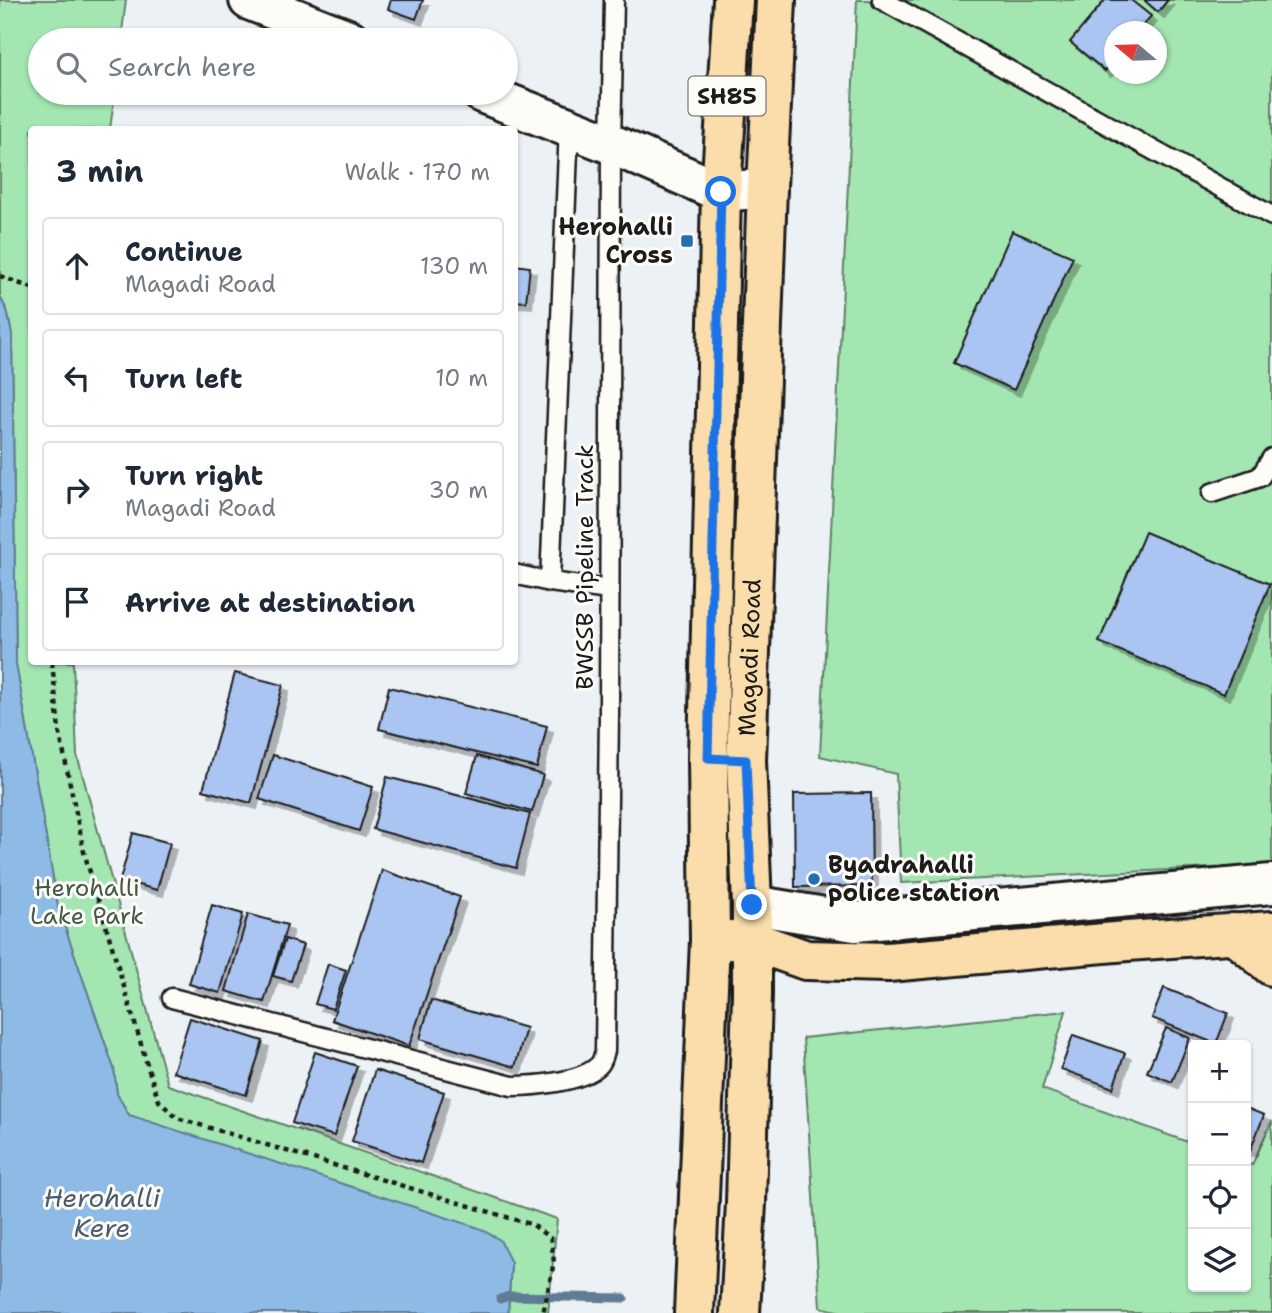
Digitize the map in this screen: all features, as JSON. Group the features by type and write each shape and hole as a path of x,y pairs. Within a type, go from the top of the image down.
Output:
{"main road":[{"name":"Magadi Road","path":"694,1312 710,940 708,758 721,192 733,0"},
{"name":"Magadi Road","path":"740,1313 746,1203 752,923 746,760 776,0"},
{"path":"708,758 746,760"},
{"path":"710,940 752,923 806,960 888,962 1272,931"},
{"path":"1233,933 1272,966"}],"street":[{"path":"249,0 320,28"},
{"path":"513,105 721,192 767,188"},
{"path":"752,923 855,922 1272,884"}],"lane":[{"name":"BWSSB Pipeline Track","path":"172,998 512,1086 536,1086 586,1074 601,1064 605,1051 614,0"},
{"path":"882,0 1272,216"},
{"path":"550,582 569,127"},
{"path":"1212,493 1260,477 1272,458"},
{"path":"518,575 609,590"}],"path":[{"path":"0,276 28,286"},
{"path":"52,665 59,730 84,852 159,1101 177,1118 533,1225 551,1239 554,1262 542,1313"}],"green space":[{"name":"Herohalli Lake Park","path":"0,0 126,0 122,28 28,28 28,105 113,105 110,126 28,126 28,665 73,665 77,755 168,1085 557,1219 548,1313 508,1313 511,1263 129,1115 117,1094 114,1069 58,907 16,664 12,335 7,310 0,297"},
{"path":"857,0 1272,0 1272,865 901,883 896,774 820,756"},
{"path":"1066,1011 1042,1089 1188,1142 1188,1292 1251,1292 1251,1165 1272,1121 1272,1313 845,1313 820,1307 803,1038"}],"water":[{"name":"Herohalli Kere","path":"0,297 7,310 12,335 16,664 58,907 114,1069 117,1094 129,1115 479,1228 500,1240 511,1263 508,1313 0,1313"}],"building":[{"path":"391,0 423,0 416,19 388,9"},
{"path":"1105,0 1131,0 1151,16 1147,21 1104,21 1104,70 1070,42"},
{"path":"1144,0 1168,0 1158,12"},
{"path":"1012,231 1073,257 1014,390 954,363"},
{"path":"518,266 530,267 526,302 518,301"},
{"path":"1145,532 1270,584 1224,694 1099,642"},
{"path":"235,673 283,685 251,803 203,790"},
{"path":"389,687 547,726 537,768 379,729"},
{"path":"273,755 373,787 359,831 259,799"},
{"path":"477,756 543,775 532,812 466,793"},
{"path":"387,777 530,814 516,868 373,829"},
{"path":"871,793 872,886 795,887 794,794"},
{"path":"133,833 170,843 157,890 120,880"},
{"path":"382,870 460,897 409,1046 332,1020"},
{"path":"212,905 243,914 220,993 189,984"},
{"path":"248,914 287,925 264,1002 226,991"},
{"path":"285,939 303,945 291,981 273,976"},
{"path":"328,964 346,970 333,1009 315,1004"},
{"path":"1164,988 1228,1013 1218,1040 1206,1040 1152,1018"},
{"path":"431,1000 526,1028 515,1067 420,1039"},
{"path":"190,1018 263,1041 246,1095 173,1072"},
{"path":"1166,1028 1190,1038 1172,1082 1147,1072"},
{"path":"1073,1035 1125,1053 1113,1088 1061,1069"},
{"path":"315,1052 357,1066 334,1136 292,1123"},
{"path":"375,1070 444,1092 421,1163 352,1141"},
{"path":"1251,1110 1264,1115 1251,1148"}],"waterway":[{"path":"500,1299 509,1296 624,1298"}],"place":[{"name":"Herohalli Cross","path":"687,241"},
{"name":"Byadrahalli police station","path":"814,879"}],"route":[{"path":"721,192 708,758 746,760 752,905"}]}
